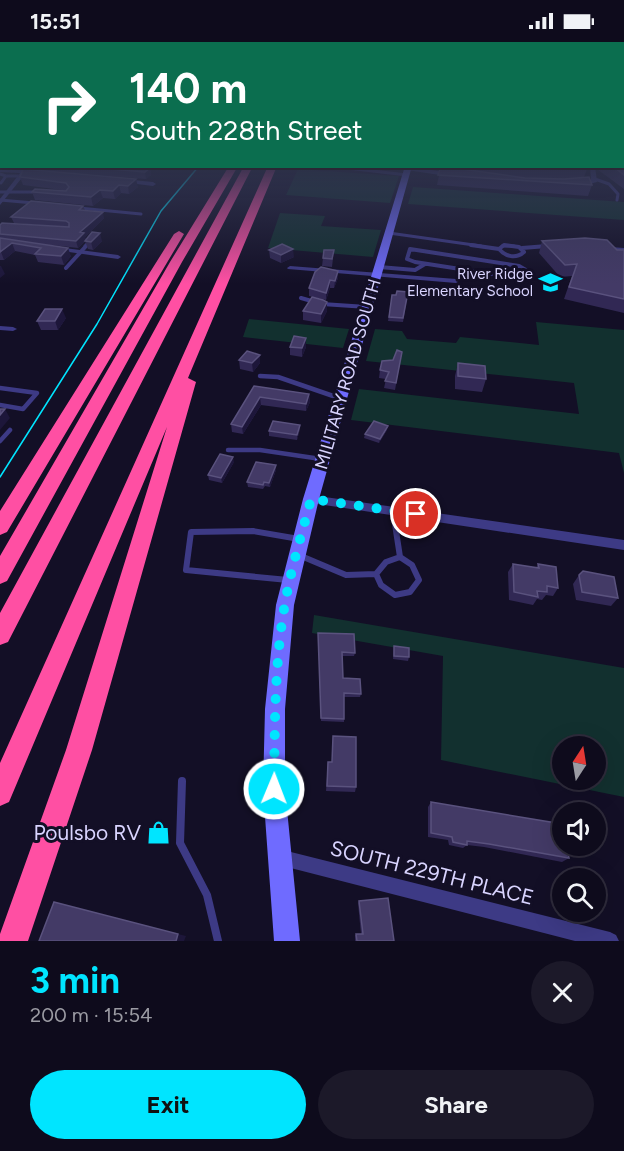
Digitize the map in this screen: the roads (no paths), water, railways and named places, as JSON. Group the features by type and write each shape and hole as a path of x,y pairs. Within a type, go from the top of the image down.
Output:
{"highway":[{"path":"0,527 163,258 204,200"},
{"path":"0,575 170,272 213,200"},
{"path":"0,635 231,200"},
{"path":"0,793 258,200"},
{"path":"13,941 79,750 213,300"}],"main road":[{"name":"MILITARY ROAD SOUTH","path":"287,941 274,789 279,646 289,580 298,546 399,200"}],"street":[{"path":"47,247 118,257"},
{"path":"291,267 378,271 456,281"},
{"path":"0,328 12,329"},
{"path":"311,499 624,545"},
{"name":"SOUTH 229TH PLACE","path":"279,857 610,941"}],"lane":[{"path":"1,201 37,203"},
{"path":"78,207 141,214"},
{"path":"389,233 499,249 508,245 522,248 554,246"},
{"path":"66,268 91,239"},
{"path":"499,249 505,255 514,256 524,254 522,248"},
{"path":"605,248 624,250"},
{"path":"378,271 416,270 425,264 518,278 529,277 531,273 519,266 410,249 407,259 425,264"},
{"path":"301,298 322,304 368,307"},
{"path":"260,376 287,380 340,399"},
{"path":"0,388 37,393 23,409 0,405"},
{"path":"0,428 10,430 0,441"},
{"path":"228,450 260,450 323,459"},
{"path":"393,511 400,557"},
{"path":"289,580 186,570 191,532 253,531 298,546 347,576 358,578 376,574 386,562 400,557 407,560 417,572 417,587 411,592 395,595 387,591 376,574"},
{"path":"182,781 180,843 207,895 218,941"}],"tram line":[{"path":"0,477 97,324 161,211 170,200"}],"place":[{"name":"River Ridge Elementary School","path":"551,283"},
{"name":"Poulsbo RV","path":"159,833"}]}
